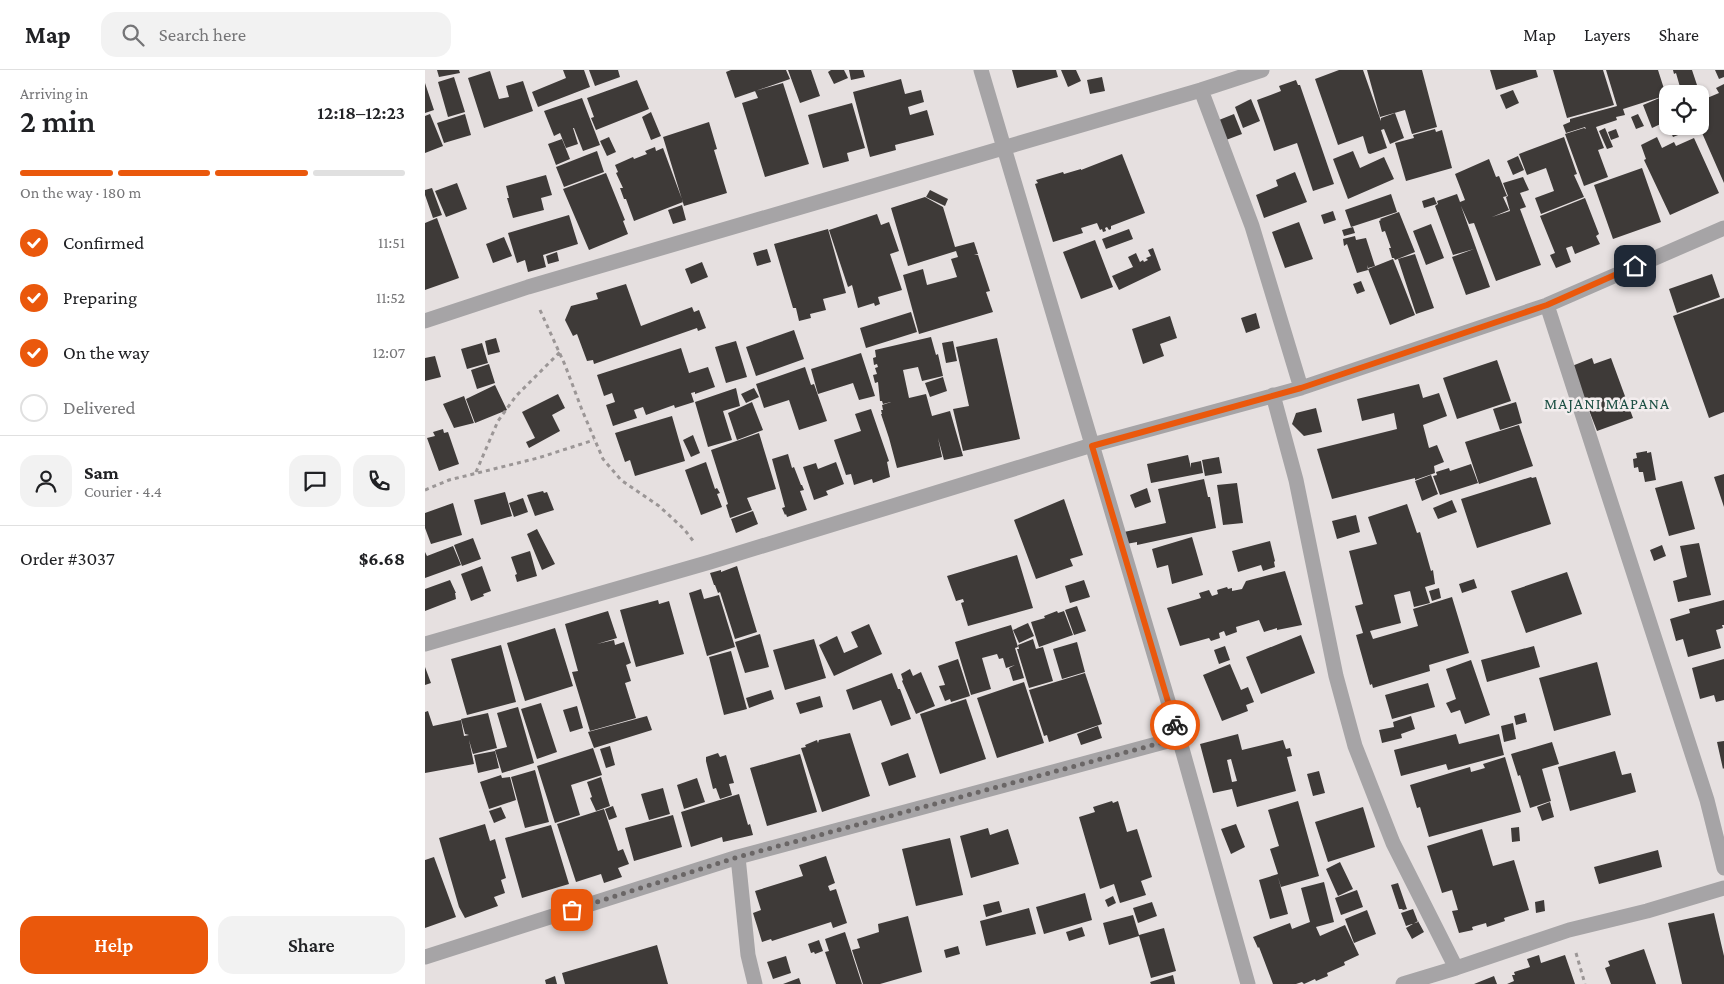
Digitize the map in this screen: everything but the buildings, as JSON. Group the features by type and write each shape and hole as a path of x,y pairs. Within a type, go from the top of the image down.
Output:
{"street":[{"path":"981,70 1179,738 1248,984"},
{"path":"425,321 528,287 1201,90 1262,70"},
{"path":"1201,90 1252,226 1301,388"},
{"path":"425,644 710,562 1092,446 1301,388 1547,305 1724,228"},
{"path":"1547,305 1707,800 1724,868"},
{"path":"1273,395 1296,480 1336,676 1355,746 1393,843 1456,968"},
{"path":"425,957 738,857 1179,738"},
{"path":"738,857 748,955 755,984"},
{"path":"1403,984 1569,930 1647,911 1724,888"}],"path":[{"path":"528,287 559,352 603,460 621,480 659,506 684,529 710,562"},
{"path":"476,472 499,422 516,396 559,352"},
{"path":"425,490 476,472 514,464 594,440"},
{"path":"1569,930 1585,984"}],"way so far":[{"path":"572,910 738,857 1179,738 1175,725"}],"district":[{"name":"MAJANI MAPANA","path":"1607,403"}],"route":[{"path":"1175,725 1092,446 1301,388 1547,305 1635,266"}]}
